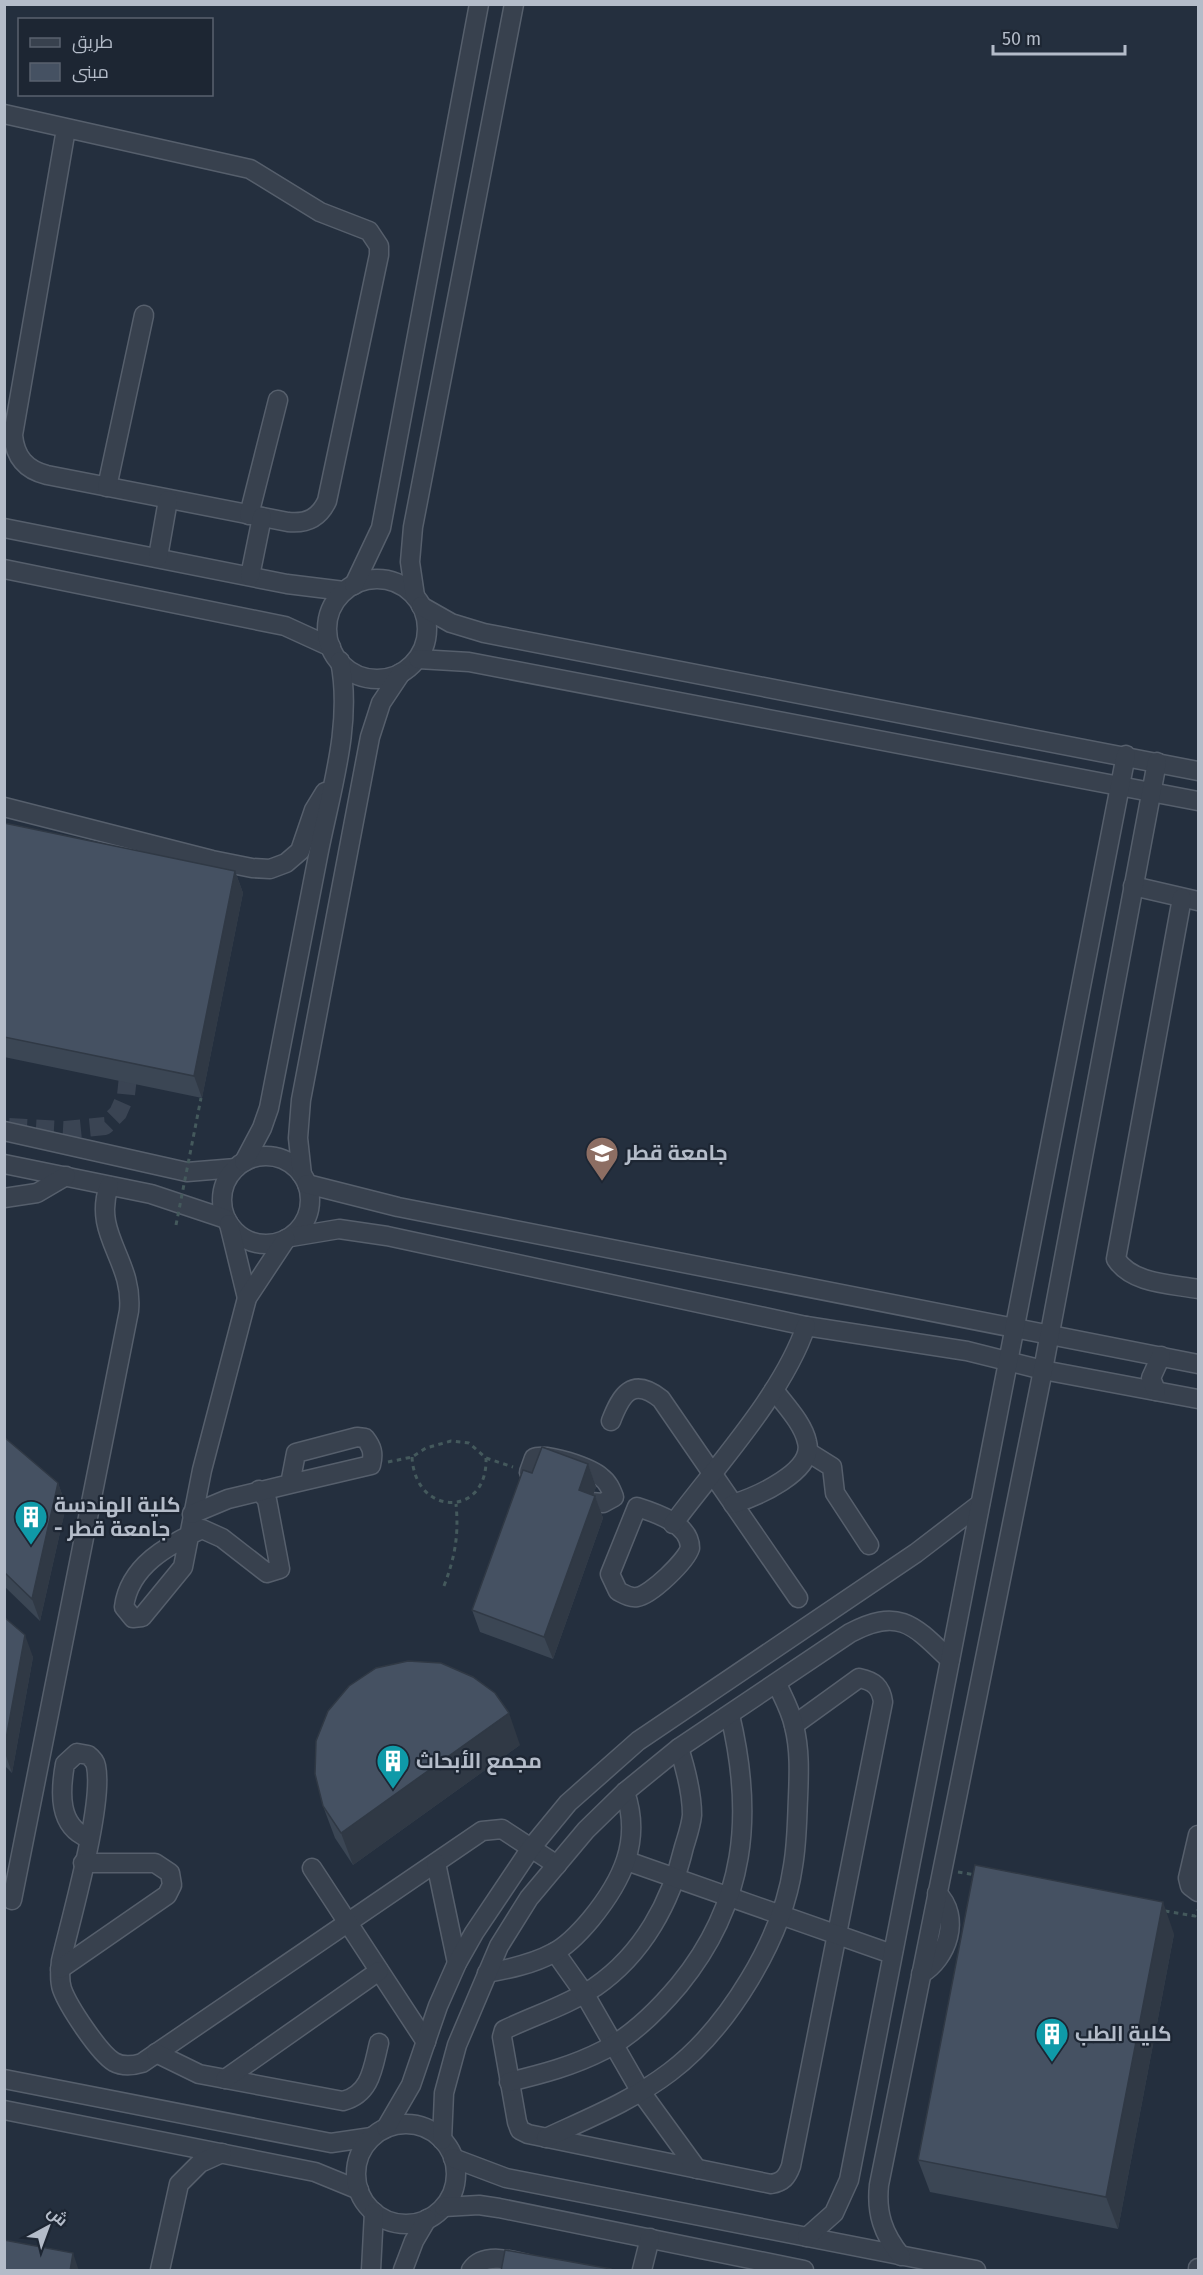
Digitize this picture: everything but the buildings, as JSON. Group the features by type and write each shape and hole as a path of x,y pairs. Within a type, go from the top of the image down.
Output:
{"street":[{"path":"248,1298 227,1221 223,1192 230,1175 240,1165 262,1128 269,1108 332,780 345,700 328,620 331,609 349,588 369,557 381,528 479,4"},
{"path":"259,1490 267,1500 280,1569 267,1574 222,1538 202,1529 189,1535 192,1514 248,1298 288,1238 303,1225 309,1209 298,1138 301,1100 370,737 381,703 401,673 418,658 423,649 427,627 418,601 410,562 413,526 514,4"},
{"path":"4,114 250,169 320,213 361,226 375,238 379,255 327,501 316,517 308,522 298,523 168,500 38,473 17,454 13,435 66,129"},
{"path":"107,487 144,315"},
{"path":"250,576 255,516 279,400"},
{"path":"158,557 168,500"},
{"path":"4,528 297,585 349,588 364,581 386,580 407,589 418,601 451,623 484,633 1126,755 1198,771"},
{"path":"4,569 269,622 301,631 335,654 357,675 368,678 390,677 401,673"},
{"path":"418,658 486,665 1198,801"},
{"path":"807,2237 826,2222 845,2192 1126,755"},
{"path":"901,2256 881,2223 878,2197 1043,1370 1157,762"},
{"path":"4,807 252,868 279,866 300,850 314,810 332,780"},
{"path":"108,851 117,846 154,844"},
{"path":"1133,886 1190,899 1116,1259 1125,1270 1137,1276 1198,1289"},
{"path":"4,1131 187,1172 240,1165 271,1156 288,1162 304,1180 410,1209 1198,1364"},
{"path":"4,1164 171,1200 227,1221 241,1237 258,1244 277,1243 288,1238 339,1229 387,1236 806,1326 968,1351 1043,1370 1198,1399"},
{"path":"4,1198 37,1193 66,1176"},
{"path":"12,1900 129,1311 130,1286 127,1273 111,1239 104,1212 115,1187"},
{"path":"674,1524 774,1390 793,1359 806,1326"},
{"path":"1156,1391 1151,1378 1161,1356"},
{"path":"610,1421 619,1400 627,1392 640,1389 651,1392 665,1403 798,1598"},
{"path":"733,1504 761,1493 780,1482 803,1464 808,1452 805,1434 774,1390"},
{"path":"192,1514 259,1490 290,1484 371,1465 374,1455 371,1445 365,1438 357,1437 296,1453 290,1484"},
{"path":"808,1452 825,1460 832,1467 835,1493 869,1545"},
{"path":"544,1486 533,1480 529,1472 534,1458 549,1456 601,1476 614,1497 638,1506 684,1531 690,1541 685,1558 645,1594 631,1597 624,1595 614,1586 611,1567 638,1506"},
{"path":"591,1502 603,1503 614,1497"},
{"path":"428,2219 412,2223 396,2223 375,2212 359,2190 357,2166 362,2150 379,2132 411,2085 457,1963 531,1848 568,1803 638,1741 916,1553 980,1504"},
{"path":"442,2140 447,2077 457,2044 487,1973 513,1922 586,1830 625,1792 679,1748 850,1633 874,1621 895,1619 905,1623 924,1635 950,1660"},
{"path":"679,1748 689,1780 692,1817 676,1877 660,1915 638,1947 596,1986 556,2009 504,2030 502,2037 509,2082 520,2130 546,2138 771,2184 780,2182 787,2176 883,1702 881,1692 868,1680 859,1678 794,1725"},
{"path":"546,2138 629,2101 671,2071 701,2043 731,2006 763,1956 779,1915 793,1868 797,1823 799,1766 794,1725 777,1684"},
{"path":"509,2082 563,2068 614,2043 637,2028 666,2000 699,1961 723,1918 730,1897 742,1827 741,1761 730,1715"},
{"path":"487,1973 524,1965 555,1952 584,1928 609,1897 627,1861 632,1840 632,1821 625,1792"},
{"path":"88,1838 60,1969 65,1996 107,2056 127,2066 142,2063 156,2054 489,1828 502,1829 557,1865"},
{"path":"1198,1835 1188,1878 1190,1886 1198,1892"},
{"path":"627,1861 892,1954"},
{"path":"60,1969 167,1896 172,1885 166,1868 155,1863 83,1863"},
{"path":"436,1863 457,1963"},
{"path":"312,1868 426,2042"},
{"path":"555,1952 584,1993 641,2092 697,2169"},
{"path":"225,2079 379,1971"},
{"path":"156,2054 182,2068 225,2079 343,2101 357,2096 367,2086 379,2043"},
{"path":"4,2079 331,2143 379,2132 396,2125 416,2125 442,2140 453,2158 455,2183 444,2207 428,2219 414,2241 403,2271"},
{"path":"4,2110 315,2172 359,2190"},
{"path":"160,2271 179,2184 200,2163 222,2153"},
{"path":"453,2158 506,2178 976,2271"},
{"path":"444,2207 479,2205 650,2238 763,2266 804,2271"},
{"path":"371,2271 375,2212"},
{"path":"642,2271 650,2238"},
{"path":"471,2271 478,2262 490,2258 550,2271"}],"path":[{"path":"176,1225 201,1098"},
{"path":"371,1465 412,1457 436,1444 451,1441 469,1443 486,1458 529,1472"},
{"path":"412,1457 417,1483 437,1500 456,1504 477,1490 483,1479 486,1458"},
{"path":"444,1586 455,1558 459,1531 456,1504"},
{"path":"942,1869 976,1875"},
{"path":"1160,1910 1195,1917 1198,1910"}],"tunnel":[{"path":"9,1127 65,1130 105,1126 118,1113 126,1095 130,1058"}],"place":[{"name":"جامعة قطر","path":"602,1182"},
{"name":"كلية الهندسة - جامعة قطر","path":"31,1546"},
{"name":"مجمع الأبحاث","path":"393,1790"},
{"name":"كلية الطب","path":"1052,2063"}]}
